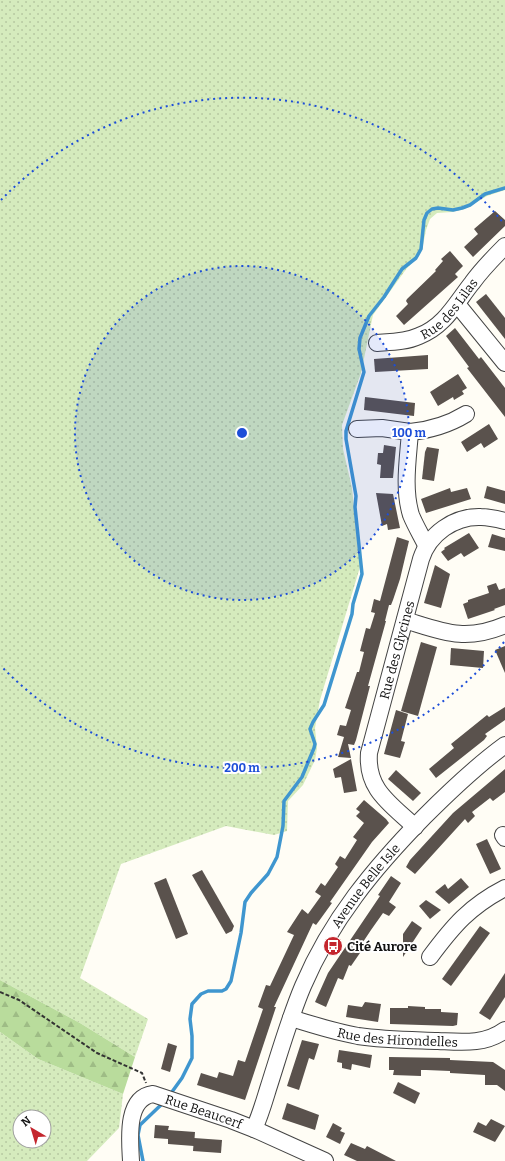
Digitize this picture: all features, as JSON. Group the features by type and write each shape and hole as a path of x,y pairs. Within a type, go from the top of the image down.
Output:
{"street":[{"name":"Rue des Lilas","path":"377,343 401,341 421,336 441,323 482,270 505,246"},
{"path":"457,304 505,363"},
{"path":"357,429 382,428 410,432 445,425 466,414"},
{"path":"410,432 407,481 409,504 412,516 426,545"},
{"name":"Rue des Glycines","path":"415,826 384,799 378,791 369,772 368,762 371,745 421,559 426,545 433,537 447,526 463,518 480,516 505,521"},
{"path":"405,620 442,631 470,634 480,633 505,625"},
{"name":"Avenue Belle Isle","path":"254,1129 303,985 316,958 344,911 379,865 415,826 470,773 505,745"},
{"path":"430,957 451,929 468,912 481,902 505,888"},
{"name":"Rue des Hirondelles","path":"291,1018 329,1030 357,1036 468,1042 500,1038"},
{"name":"Rue Beaucerf","path":"131,1161 129,1134 132,1116 139,1102 160,1096 218,1115 254,1129 305,1157 325,1161"}],"path":[{"path":"0,992 19,1000 97,1053 142,1073 160,1096"}],"green space":[{"path":"0,0 505,0 505,190 487,196 465,209 437,213 430,219 422,250 373,315 361,373 342,425 343,449 352,488 360,567 320,700 315,728 317,748 315,760 303,785 288,801 287,831 274,835 226,826 121,864 80,978 148,1019 135,1057 80,1023 0,980"},
{"path":"0,980 80,1023 135,1057 123,1094 38,1059 0,1032"},
{"path":"0,1032 38,1059 123,1094 119,1128 87,1161 0,1161"}],"building":[{"path":"495,211 505,220 505,226 473,257 464,247 478,234 474,229"},
{"path":"450,251 463,266 455,274 458,277 404,325 396,316 408,304 406,301 407,299 436,271 435,270 443,261 441,259"},
{"path":"486,294 505,318 505,339 476,302"},
{"path":"455,328 479,359 481,357 505,388 505,417 467,368 469,367 446,336"},
{"path":"428,355 428,369 375,372 374,359"},
{"path":"458,374 467,388 462,391 464,394 454,400 453,397 438,406 430,392"},
{"path":"365,397 415,403 414,416 364,410"},
{"path":"489,424 498,439 484,448 481,443 467,452 461,442"},
{"path":"384,445 396,447 393,478 380,478 381,465 377,464 378,453 383,453"},
{"path":"427,447 439,449 434,481 422,479 425,452"},
{"path":"487,486 505,491 505,504 484,498"},
{"path":"450,488 451,492 467,488 471,499 426,513 421,499"},
{"path":"376,493 393,494 400,528 388,530 387,524 382,526"},
{"path":"469,533 479,548 464,557 461,553 448,561 441,552 445,549 444,548"},
{"path":"492,534 505,538 505,551 488,547"},
{"path":"397,537 409,541 400,579 391,605 389,605 356,740 354,745 348,744 351,758 338,757 344,737 337,735 340,725 346,726 351,710 345,708 357,672 359,672 364,652 360,651 366,628 370,629 375,613 371,612 374,599 380,601"},
{"path":"435,565 450,574 441,608 424,603"},
{"path":"496,583 499,590 505,588 505,605 468,619 463,604 468,602 468,600 489,593 487,586"},
{"path":"421,642 437,647 418,716 401,711"},
{"path":"505,646 505,673 495,650"},
{"path":"451,648 484,651 483,668 450,665"},
{"path":"505,707 505,720 485,734 487,736 484,740 436,778 429,769 454,748 451,744 487,715 489,717"},
{"path":"396,710 408,714 401,741 405,742 400,758 384,754"},
{"path":"351,759 357,791 344,793 341,777 335,778 333,769"},
{"path":"505,769 505,792 493,801 490,798 472,812 475,816 468,823 465,819 415,874 406,867 410,860 453,813"},
{"path":"396,770 421,793 413,801 388,779"},
{"path":"364,800 389,823 372,842 330,902 332,903 316,925 313,923 274,1007 276,1007 245,1100 197,1085 201,1073 217,1078 219,1072 233,1076 238,1060 245,1062 263,1009 258,1007 266,985 270,986 294,935 287,932 302,909 308,914 321,896 315,892 321,883 325,886 338,867 335,864 340,856 345,859 357,840 353,837 364,823 356,816 360,812 356,809"},
{"path":"487,839 501,869 490,874 476,844"},
{"path":"202,870 234,926 232,931 226,934 192,875"},
{"path":"391,876 401,883 389,902 396,907 389,916 383,913 371,930 359,948 362,950 351,966 349,965 343,980 338,978 326,1007 315,1002 328,973 380,896 378,895"},
{"path":"166,878 188,934 176,939 154,883"},
{"path":"461,878 469,887 449,904 435,892 445,884 448,889"},
{"path":"426,900 441,910 430,919 419,906"},
{"path":"412,921 422,928 403,957 403,934"},
{"path":"480,926 490,933 451,986 442,979"},
{"path":"505,973 505,997 490,1020 479,1013"},
{"path":"365,1002 381,1004 378,1022 346,1017 348,1005 362,1007"},
{"path":"408,1006 425,1007 425,1009 441,1009 441,1012 458,1013 457,1025 390,1024 390,1008 408,1008"},
{"path":"302,1040 319,1044 314,1060 309,1058 299,1090 287,1086"},
{"path":"168,1043 177,1046 170,1072 161,1069"},
{"path":"339,1050 372,1055 370,1068 352,1064 351,1070 342,1068 342,1063 337,1062"},
{"path":"389,1057 450,1058 450,1060 493,1062 505,1070 505,1091 497,1085 485,1085 485,1075 450,1073 450,1071 421,1070 421,1076 393,1075 394,1070 389,1070"},
{"path":"398,1082 420,1093 415,1104 393,1093"},
{"path":"287,1103 319,1115 315,1130 282,1119"},
{"path":"491,1119 505,1126 495,1142 473,1132 478,1122 486,1126"},
{"path":"333,1123 342,1128 340,1131 345,1133 340,1144 326,1137"},
{"path":"155,1125 169,1126 168,1130 195,1132 194,1146 168,1144 168,1139 154,1138"},
{"path":"194,1138 222,1140 221,1153 193,1151"},
{"path":"351,1143 365,1149 367,1146 396,1161 357,1161 344,1155"}],"waterway":[{"path":"169,1096 182,1078 192,1058 190,1019 192,1004 201,994 208,991 222,991 226,989 231,981 241,933 245,902 268,874 277,857 283,826 284,801 302,777 314,748 315,744 310,729 324,705 352,614 353,604 362,574 355,507 356,496 346,439 346,431 364,372 359,349 360,338 369,316 384,297 402,269 416,258 421,249 424,220 427,213 432,209 438,208 453,210 462,208 470,205 485,194 505,188"},
{"path":"143,1161 138,1135 140,1125 164,1102"}],"place":[{"name":"Cité Aurore","path":"333,946"}]}
